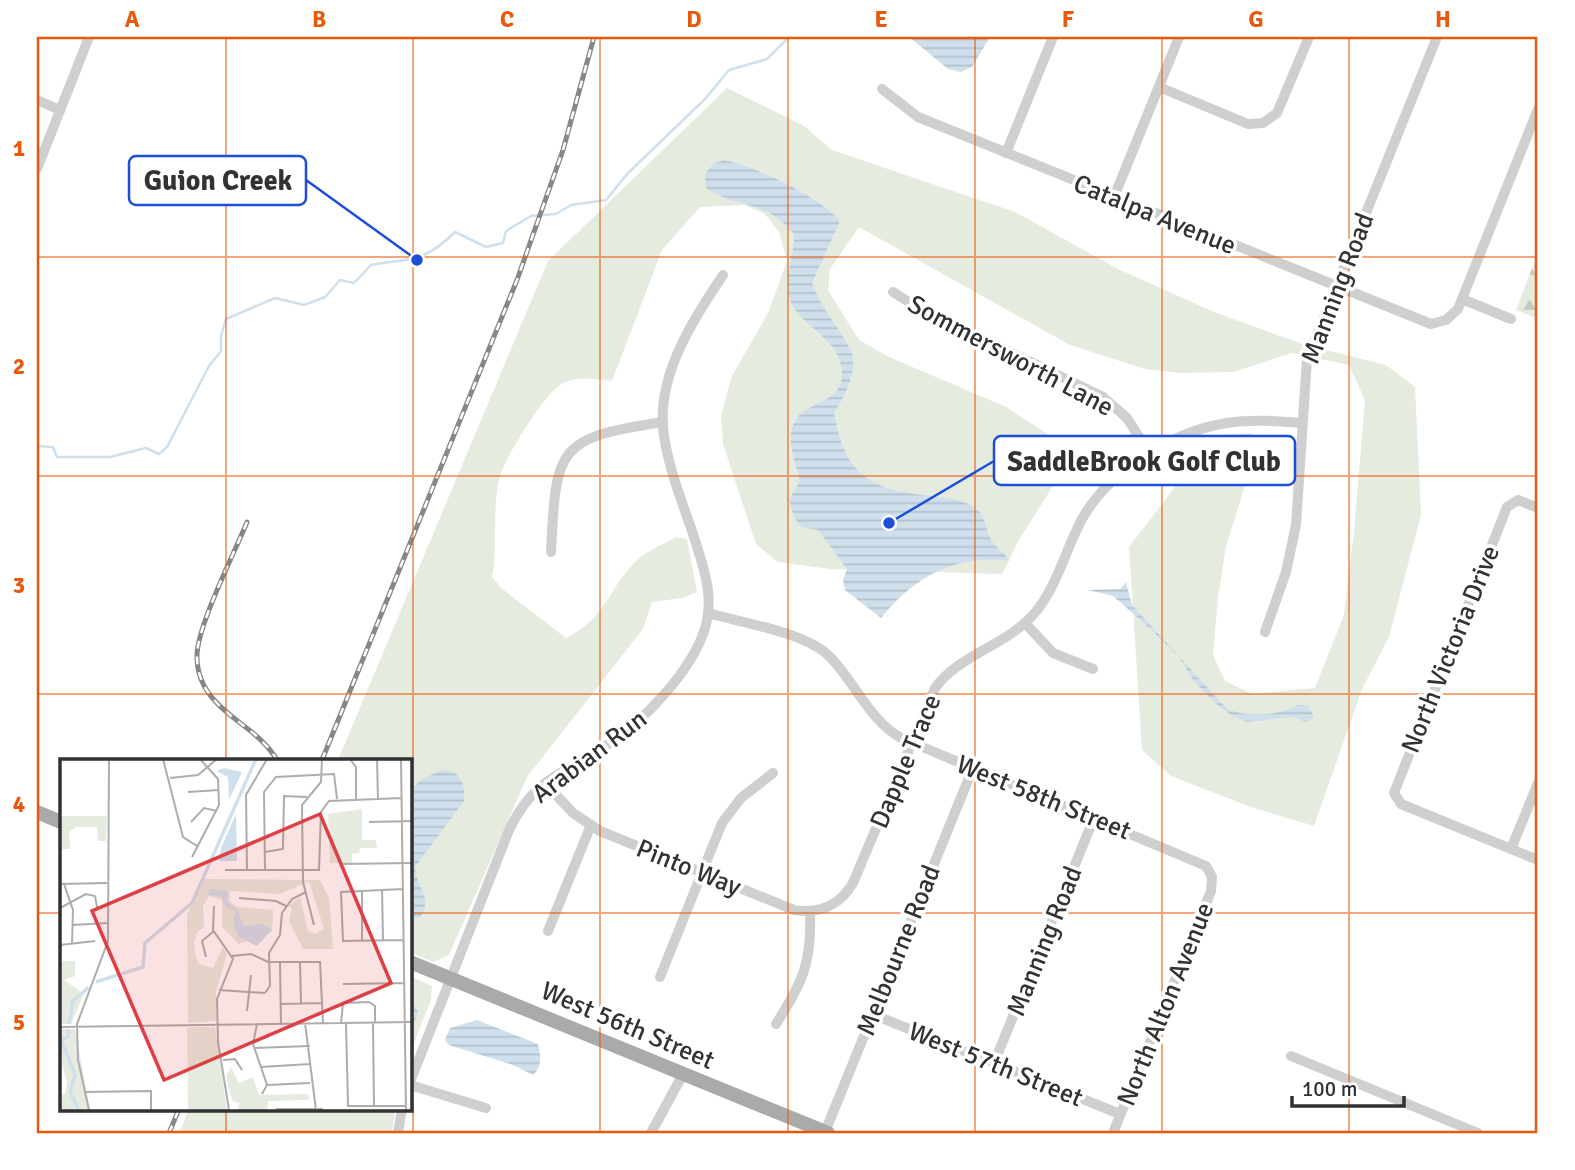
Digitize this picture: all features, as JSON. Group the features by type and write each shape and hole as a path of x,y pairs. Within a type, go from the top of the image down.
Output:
{"main road":[{"path":"37,812 60,822"},
{"name":"West 56th Street","path":"411,962 826,1133"}],"street":[{"path":"37,169 89,37"},
{"path":"1006,153 1053,37"},
{"path":"1114,197 1179,37"},
{"path":"1159,87 1257,124 1269,121 1278,112 1309,37"},
{"name":"Manning Road","path":"1265,632 1293,542 1299,497 1307,359 1437,37"},
{"name":"Catalpa Avenue","path":"882,89 912,114 1424,322 1436,323 1453,316 1462,299"},
{"path":"37,100 60,110"},
{"path":"1511,319 1462,299 1538,108"},
{"name":"Arabian Run","path":"411,1081 509,830 523,806 565,767 605,747 646,714 695,651 708,613 705,571 668,457 663,422 667,384 678,353 723,275"},
{"name":"Sommersworth Lane","path":"893,292 917,307 1103,397 1125,415 1150,454"},
{"name":"Dapple Trace","path":"810,911 837,902 852,886 929,699 944,677 962,662 1024,623 1053,586 1079,525 1096,499 1119,474 1193,432 1220,424 1251,421 1302,423"},
{"path":"551,552 555,483 568,455 586,439 602,432 663,422"},
{"name":"North Victoria Drive","path":"1511,849 1401,804 1396,798 1395,786 1506,509 1512,503 1521,501 1538,508"},
{"name":"West 58th Street","path":"708,613 813,644 831,657 886,727 911,742 1199,860 1210,873"},
{"path":"1024,623 1053,653 1093,669"},
{"name":"Melbourne Road","path":"826,1133 973,768"},
{"path":"660,977 701,872 729,811 773,773"},
{"name":"Pinto Way","path":"545,783 573,813 591,825 794,909 810,911"},
{"path":"1538,783 1511,849 1538,860"},
{"name":"Manning Road","path":"995,1063 1094,818"},
{"path":"548,931 591,825"},
{"name":"North Alton Avenue","path":"1112,1133 1211,891 1210,873"},
{"path":"776,1024 806,971 811,944 810,911"},
{"name":"West 57th Street","path":"872,1014 1120,1114"},
{"path":"1291,1056 1478,1133"},
{"path":"651,1133 682,1074"},
{"path":"411,1084 486,1108"},
{"path":"398,1133 402,1110"}],"green space":[{"path":"727,88 804,126 832,150 1015,212 1118,269 1214,312 1302,344 1386,365 1415,387 1421,515 1389,637 1362,689 1314,826 1248,806 1171,776 1142,750 1129,547 1178,483 1160,460 1218,435 1252,433 1245,486 1226,546 1213,655 1225,681 1252,694 1315,688 1344,615 1354,532 1365,400 1349,365 1292,353 1233,372 1181,373 1145,369 1070,345 859,227 830,269 828,290 859,340 889,357 1006,407 1063,444 1053,486 1019,540 1002,574 830,569 778,562 756,544 723,444 721,416 731,378 768,313 787,261 779,232 765,214 745,205 700,207 662,250 612,381 579,379 560,385 534,415 516,444 499,480 492,577 501,588 566,638 590,622 638,559 676,537 687,539 697,592 682,598 652,602 643,629 527,777 449,955 433,962 411,952 411,759 338,759 548,261"},
{"path":"1538,253 1538,319 1516,310"},
{"path":"411,976 432,986 431,1000 411,1050"},
{"path":"189,1110 395,1110 392,1133 179,1133"}],"water":[{"path":"909,37 990,37 972,67 961,72 948,69"},
{"path":"724,160 786,184 818,202 840,221 812,283 853,358 849,384 834,413 846,454 856,468 881,486 897,491 955,499 975,508 981,514 992,541 1009,561 971,561 937,572 907,591 881,618 845,590 843,580 847,569 818,530 801,527 794,517 789,500 800,481 791,444 794,423 806,410 835,392 842,376 841,364 831,346 794,308 790,299 788,281 794,234 762,209 718,195 706,188 705,174 713,164"},
{"path":"1126,582 1132,605 1227,709 1263,714 1304,705 1309,706 1314,717 1306,722 1293,717 1246,722 1231,715 1192,679 1180,658 1144,623 1113,596 1088,590 1120,589"},
{"path":"441,770 453,772 463,784 464,801 415,867 425,903 421,917 411,920 411,789 421,780"},
{"path":"411,999 418,1012 411,1033"},
{"path":"477,1020 538,1044 540,1061 536,1072 533,1075 513,1065 449,1045 445,1040 450,1028"}],"waterway":[{"path":"37,446 53,447 57,457 110,457 146,448 159,454 167,447 209,366 221,351 221,336 226,319 275,298 304,305 325,297 340,280 354,283 371,265 416,258 434,249 455,232 486,247 503,243 506,231 531,216 556,214 571,205 606,200 628,173 705,99 729,70 767,59 789,37"}],"railway":[{"path":"322,759 517,280 563,150 594,37"},
{"path":"247,522 203,628 198,644 197,663 204,686 211,696 256,735 276,759"},
{"path":"169,1133 179,1110"}],"place":[{"name":"Guion Creek","path":"417,260"},
{"name":"SaddleBrook Golf Club","path":"889,523"}]}
